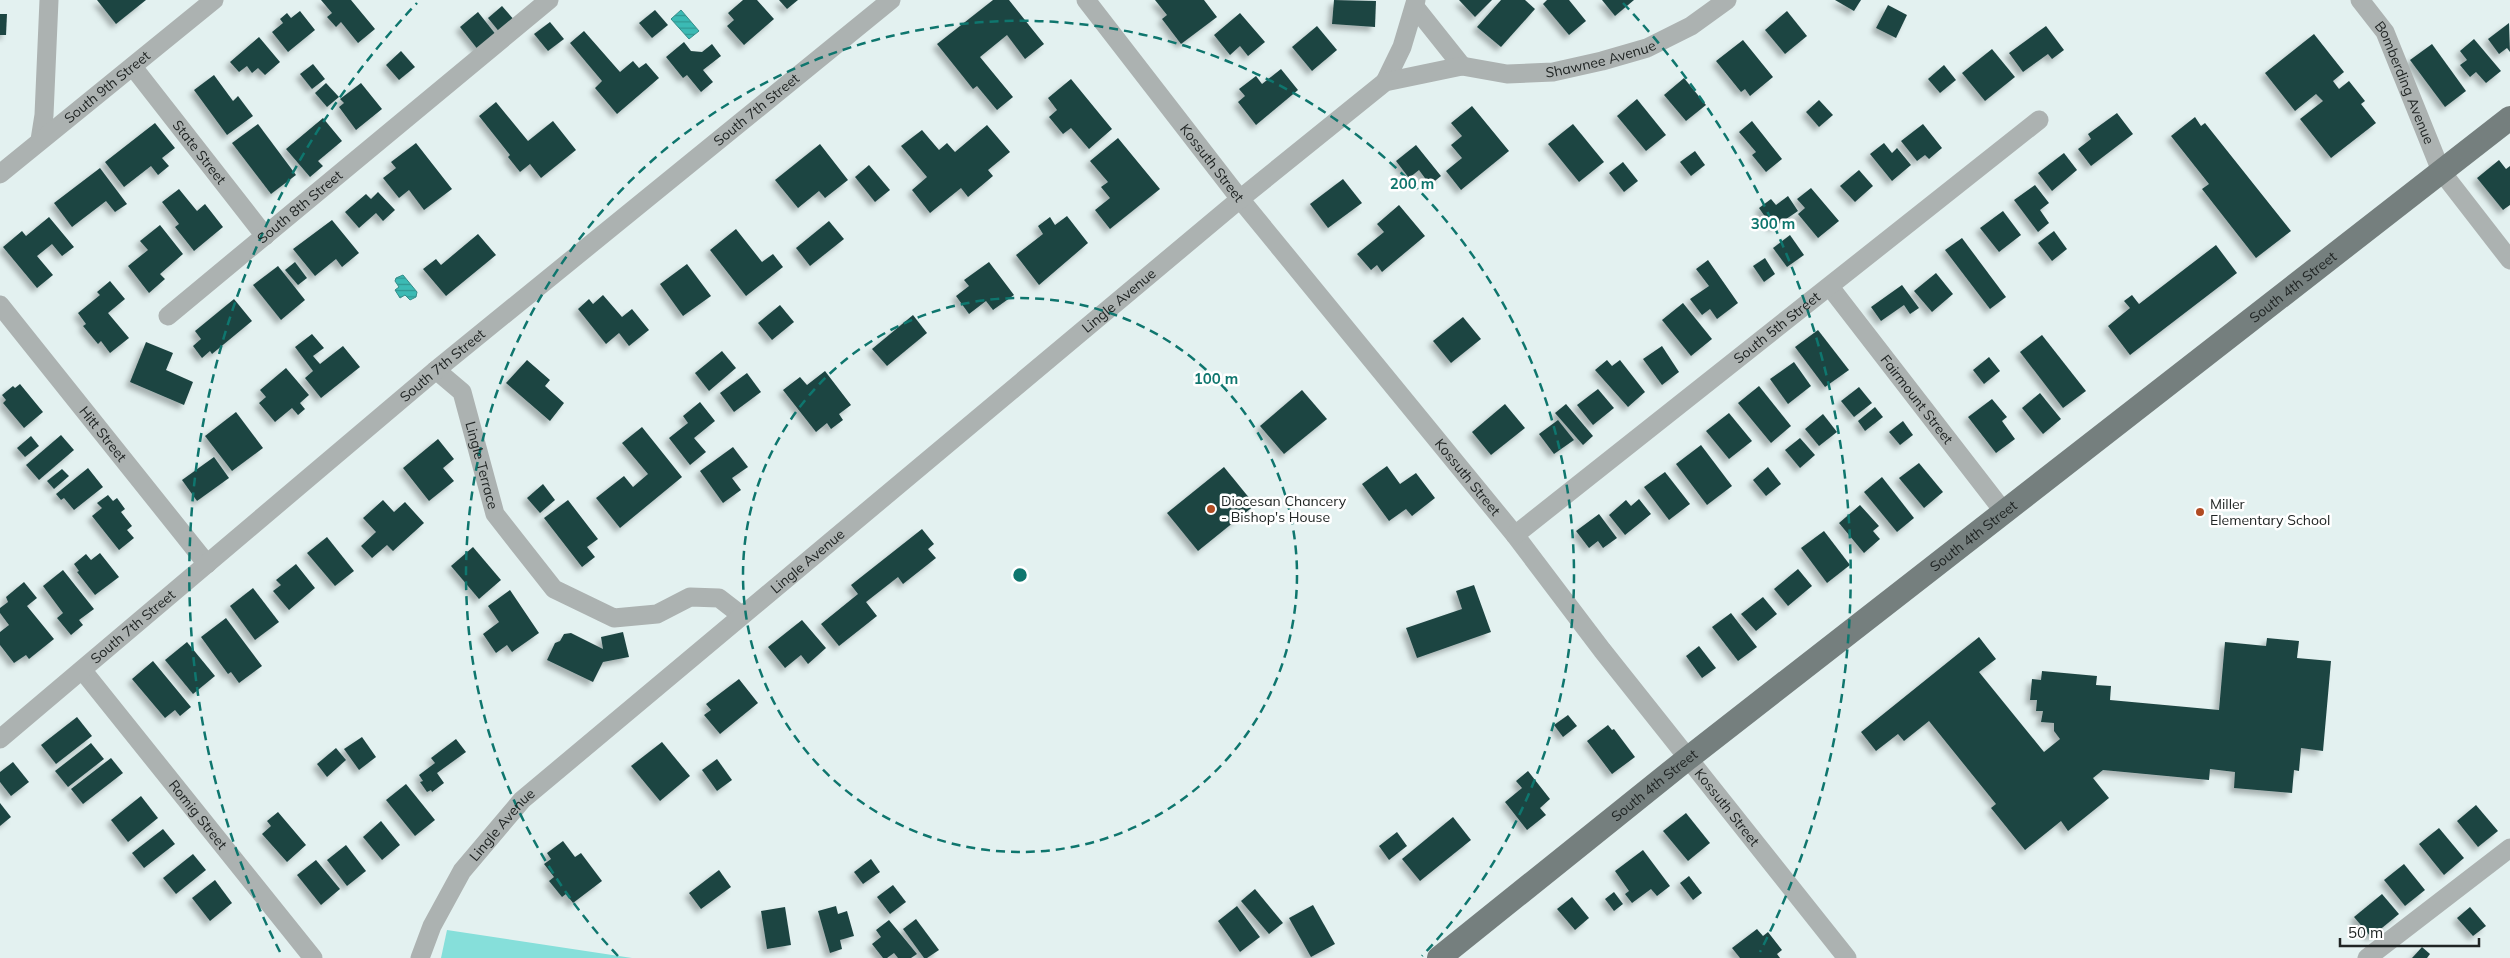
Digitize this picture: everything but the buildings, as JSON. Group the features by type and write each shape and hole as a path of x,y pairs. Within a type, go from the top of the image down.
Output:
{"main road":[{"name":"South 4th Street","path":"1440,958 1687,759 2510,118"}],"street":[{"path":"40,140 44,115 48,0"},
{"name":"South 9th Street","path":"0,174 214,0"},
{"name":"South 8th Street","path":"168,316 549,0"},
{"name":"South 7th Street","path":"0,740 436,370 891,0"},
{"name":"Kossuth Street","path":"1086,0 1240,200 1515,535 1687,759 1847,958"},
{"name":"Shawnee Avenue","path":"1240,200 1385,82 1462,66 1507,74 1553,72 1602,61 1646,48 1691,26 1727,0"},
{"name":"Bomberding Avenue","path":"2360,0 2384,32 2441,171 2510,260"},
{"path":"1415,4 1462,66"},
{"path":"1385,82 1402,47 1415,4"},
{"name":"State Street","path":"133,66 265,236"},
{"name":"South 5th Street","path":"1515,535 2039,120"},
{"name":"Lingle Avenue","path":"420,958 432,926 462,871 522,800 741,615 1240,200"},
{"name":"Fairmount Street","path":"1830,287 2004,512"},
{"name":"Hitt Street","path":"0,305 207,564"},
{"name":"Lingle Terrace","path":"436,370 462,392 495,514 554,588 614,618 658,614 690,597 719,598 741,615"},
{"name":"Romig Street","path":"83,671 313,958"},
{"path":"2367,958 2510,848"}],"shaded area":[{"path":"681,10 699,31 689,39 671,19"},
{"path":"403,275 417,292 416,297 410,300 405,295 400,298 395,290 399,287 395,281 396,278"},
{"path":"447,930 632,958 441,958"}],"place":[{"name":"Diocesan Chancery - Bishop's House","path":"1211,509"},
{"name":"Miller Elementary School","path":"2200,512"}]}
